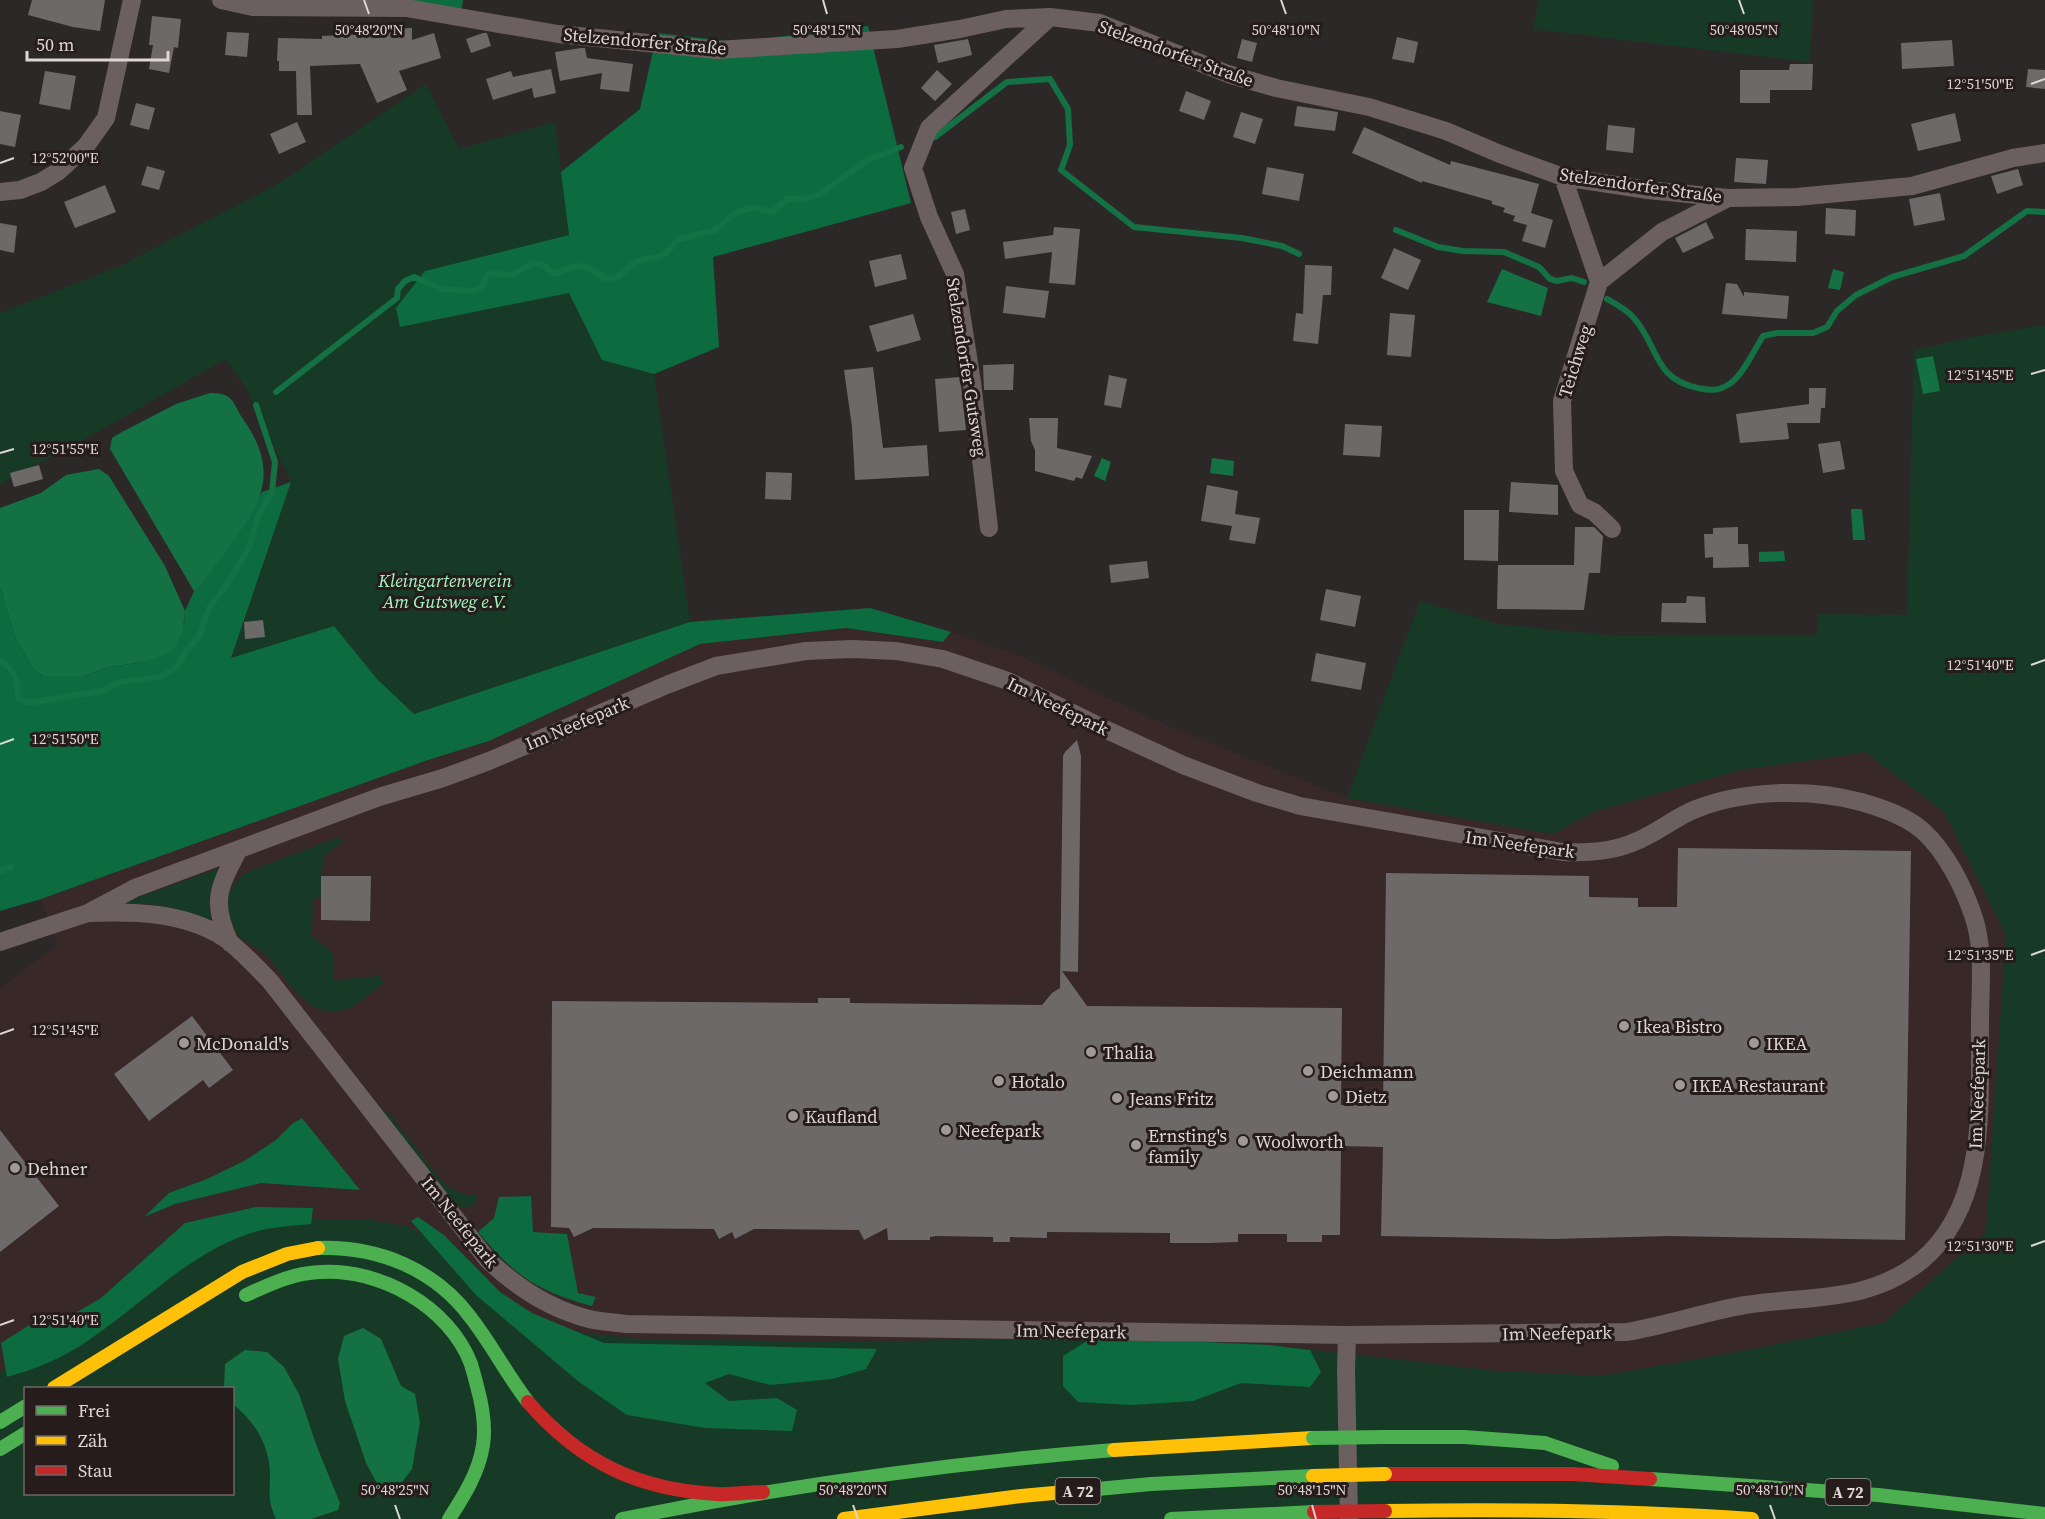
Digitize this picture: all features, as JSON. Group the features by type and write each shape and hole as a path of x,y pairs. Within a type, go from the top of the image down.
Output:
{"highway":[{"path":"57,1387 242,1272 266,1260 291,1252 338,1247 393,1259 439,1284 459,1302 478,1326 506,1372 532,1406 576,1449 600,1464 656,1483 686,1490 716,1494 763,1492"},
{"path":"234,1303 254,1290 278,1280 330,1270 359,1273 388,1283 436,1312 455,1334 471,1360 479,1388 483,1415 483,1445 476,1471 464,1497 448,1519"},
{"path":"0,1422 24,1407"},
{"path":"0,1449 24,1434"},
{"path":"622,1519 763,1492 861,1477 1084,1451 1313,1438 1464,1437 1545,1443 1651,1479"},
{"name":"A 72","path":"844,1519 1021,1496 1139,1485 1385,1474 1572,1474 1878,1495 2045,1514"},
{"path":"1171,1519 1314,1512 1536,1509 1673,1513 1752,1519"}],"street":[{"path":"0,192 20,190 41,182 59,171 86,146 106,118 132,0"},
{"name":"Stelzendorfer Straße","path":"221,0 254,7 406,8 558,34 717,50 897,39 1006,19 1050,16 1100,23 1228,74 1276,88 1369,107 1446,132 1563,177 1648,190 1728,198 1797,197 1912,186 2013,158 2045,153"},
{"name":"Stelzendorfer Gutsweg","path":"990,528 972,382 955,274 929,217 914,168 929,128 1050,16"},
{"path":"1563,177 1599,282 1662,232 1728,198"},
{"name":"Teichweg","path":"1599,282 1562,400 1564,471 1580,505 1594,512 1612,529"},
{"name":"Im Neefepark","path":"0,942 88,913 135,888 379,797 443,778 489,761 716,666 806,651 852,649 897,651 943,659 1008,681 1183,765 1257,793 1300,806 1551,850 1591,853 1618,849 1650,835 1696,808 1759,793 1815,794 1857,801 1895,813 1923,831 1943,856 1959,882 1974,916 1981,949 1979,1116 1976,1153 1966,1191 1955,1219 1938,1245 1902,1274 1881,1285 1852,1294 1818,1299 1777,1300 1745,1305 1654,1328 1627,1332 1347,1335 626,1324 588,1318 531,1294 506,1277 487,1259 270,981 230,943 204,929 172,918 145,913 88,913"},
{"name":"Im Neefepark","path":"230,943 219,915 218,904 227,870 238,851"},
{"path":"1347,1335 1349,1519"}],"shaded area":[{"path":"339,0 463,0 461,13"},
{"path":"868,26 911,203 713,257 719,347 654,374 602,360 569,293 400,327 396,308 425,271 569,235 561,172 640,109 657,33 736,42"},
{"path":"1502,269 1548,288 1541,316 1487,302"},
{"path":"1833,269 1844,272 1840,290 1828,288"},
{"path":"1933,356 1940,391 1923,394 1916,359"},
{"path":"210,393 224,395 234,403 257,444 263,466 262,486 256,505 246,523 204,582 194,591 110,449 112,438 122,432 176,404"},
{"path":"1102,458 1111,462 1105,481 1094,476"},
{"path":"1212,458 1234,461 1233,476 1210,473"},
{"path":"99,469 109,476 165,566 185,611 183,630 174,649 146,662 108,667 85,676 43,676 33,669 15,637 0,587 0,508 41,493 66,475"},
{"path":"291,482 231,658 334,626 377,679 414,714 690,622 870,608 951,632 943,642 846,628 700,644 489,741 428,760 41,899 0,911 0,587 15,637 33,669 43,676 85,676 108,667 146,662 184,624 185,611 194,591 262,492"},
{"path":"1851,509 1862,509 1865,540 1853,540"},
{"path":"1784,551 1785,561 1759,562 1759,552"},
{"name":"Neefepark","path":"846,628 943,642 951,632 1016,654 1164,724 1347,798 1553,834 1593,812 1741,770 1865,752 1944,812 2006,935 1986,1232 1884,1323 1602,1376 1498,1371 1270,1345 1093,1337 855,1342 640,1339 143,1289 0,1373 0,988 57,945 41,899 428,760 489,741 700,644"},
{"path":"302,1118 360,1190 261,1183 175,1204 144,1217 169,1193 207,1179 244,1161 276,1140 292,1124"},
{"path":"531,1196 533,1232 567,1234 578,1293 596,1297 592,1306 556,1294 528,1280 504,1260 478,1232 494,1218 499,1197"},
{"path":"256,1207 313,1208 311,1224 263,1230 226,1243 205,1254 165,1282 79,1346 49,1362 7,1377 1,1343 31,1324 55,1325 101,1298 185,1223"},
{"path":"418,1217 444,1235 500,1292 532,1313 604,1343 877,1349 866,1369 832,1379 770,1385 729,1374 705,1383 729,1401 777,1398 797,1410 792,1431 705,1428 627,1415 579,1382 476,1295 411,1221"},
{"path":"363,1328 381,1339 401,1386 415,1394 420,1422 412,1469 396,1490 380,1489 366,1463 345,1401 338,1359 344,1336"},
{"path":"1093,1337 1270,1345 1310,1350 1321,1372 1310,1387 1241,1383 1193,1401 1132,1405 1078,1402 1063,1386 1063,1356"},
{"path":"245,1350 267,1352 284,1367 299,1394 317,1447 340,1503 338,1510 311,1519 276,1519 270,1501 267,1452 254,1426 234,1405 234,1387 224,1387 225,1364"}],"green space":[{"path":"1539,0 1813,0 1810,62 1533,29"},
{"name":"Kleingartenverein Am Gutsweg e.V.","path":"426,84 459,149 555,122 569,235 425,271 401,327 569,293 602,360 654,374 690,622 414,714 377,679 334,626 231,658 291,482 248,391 226,359 0,484 0,313 120,266 278,184"},
{"path":"2045,325 2045,1519 0,1519 0,1373 237,1229 286,1218 372,1220 407,1226 438,1242 492,1297 554,1330 640,1339 855,1342 1093,1337 1270,1345 1498,1371 1602,1376 1884,1323 1986,1232 2006,935 1944,812 1865,752 1741,770 1593,812 1553,834 1347,798 1420,601 1497,624 1616,636 1816,635 1819,614 1907,615 1914,350"},
{"path":"339,837 343,841 323,857 321,897 313,897 312,935 334,955 334,980 381,976 383,983 350,1007 326,1011 301,997 269,958 236,932 231,924 227,907 235,884 247,872"},
{"path":"223,867 212,893 211,922 174,908 147,904 116,905"},
{"path":"387,1111 444,1184 462,1194 477,1196 476,1202 468,1208 458,1206 432,1177 384,1113"}],"building":[{"path":"32,0 105,0 100,31 73,27 28,15"},
{"path":"152,16 181,19 178,48 174,47 169,73 149,69 153,45 149,45"},
{"path":"385,22 387,29 412,28 412,40 434,33 441,58 399,71 407,90 377,103 360,64 310,66 312,115 297,115 296,71 279,71 278,38 322,39 322,36 365,34 364,27"},
{"path":"227,32 249,33 247,57 225,55"},
{"path":"487,33 491,46 471,53 466,39"},
{"path":"1397,37 1418,42 1414,63 1392,59"},
{"path":"968,39 972,55 938,63 934,45"},
{"path":"1242,39 1257,43 1252,62 1237,58"},
{"path":"1952,40 1954,66 1902,69 1901,43"},
{"path":"585,48 587,58 633,64 629,92 600,89 602,73 560,81 555,52"},
{"path":"1790,64 1813,64 1812,90 1770,90 1770,103 1740,103 1740,70 1789,70"},
{"path":"551,69 556,93 534,98 532,88 493,100 486,79 511,71 513,77"},
{"path":"2028,69 2045,70 2045,89 2026,87"},
{"path":"937,70 952,84 935,101 921,88"},
{"path":"45,71 76,76 70,110 39,104"},
{"path":"1186,91 1211,101 1204,120 1179,111"},
{"path":"136,103 155,108 149,130 130,125"},
{"path":"1297,106 1338,112 1335,131 1294,126"},
{"path":"0,111 21,115 15,147 0,144"},
{"path":"1241,112 1263,119 1255,144 1233,137"},
{"path":"1955,113 1961,141 1918,151 1911,124"},
{"path":"297,122 306,142 279,154 270,134"},
{"path":"1608,125 1635,128 1633,153 1606,150"},
{"path":"1364,127 1450,165 1451,161 1539,184 1531,213 1553,220 1545,248 1522,241 1527,225 1513,221 1515,216 1503,212 1505,208 1492,204 1492,201 1422,181 1422,183 1352,153"},
{"path":"1736,158 1768,160 1766,184 1734,182"},
{"path":"147,166 165,171 159,190 141,185"},
{"path":"1267,167 1304,174 1299,201 1262,194"},
{"path":"2018,169 2023,185 1997,194 1991,176"},
{"path":"105,185 116,212 75,228 64,202"},
{"path":"1940,193 1945,220 1914,226 1909,199"},
{"path":"1826,208 1856,210 1855,236 1825,234"},
{"path":"965,209 970,230 956,234 951,212"},
{"path":"1706,222 1714,238 1683,253 1675,238"},
{"path":"0,223 17,226 14,253 0,250"},
{"path":"1054,227 1080,229 1075,285 1049,283 1052,252 1005,259 1003,242 1053,235"},
{"path":"1746,229 1797,231 1796,262 1745,260"},
{"path":"1394,248 1421,260 1408,290 1381,278"},
{"path":"901,254 907,279 875,287 869,261"},
{"path":"1305,265 1332,266 1331,295 1323,295 1318,344 1293,341 1296,313 1303,314"},
{"path":"1726,283 1737,284 1744,297 1744,292 1789,296 1787,319 1722,314"},
{"path":"1006,286 1049,291 1045,318 1003,313"},
{"path":"1390,313 1415,315 1411,357 1387,355"},
{"path":"913,314 921,340 877,352 869,326"},
{"path":"1014,364 1013,390 984,390 983,365"},
{"path":"873,367 883,448 927,445 929,476 855,480 852,427 844,370"},
{"path":"1109,375 1127,379 1121,408 1104,405"},
{"path":"960,377 966,430 939,432 935,379"},
{"path":"1809,388 1826,388 1825,408 1821,408 1820,423 1787,423 1789,439 1740,443 1736,414 1809,404"},
{"path":"1029,418 1058,418 1057,448 1092,456 1082,479 1076,477 1074,481 1035,471 1035,450 1031,441"},
{"path":"1345,424 1382,426 1380,457 1343,455"},
{"path":"1840,441 1845,469 1823,473 1818,444"},
{"path":"39,465 43,479 14,487 10,473"},
{"path":"766,472 792,473 791,500 765,499"},
{"path":"1511,482 1558,485 1558,515 1509,512"},
{"path":"1207,485 1238,491 1235,514 1260,518 1255,544 1229,540 1232,526 1201,521"},
{"path":"1464,510 1499,510 1498,561 1464,560"},
{"path":"1575,527 1594,527 1603,536 1600,573 1589,573 1584,610 1497,609 1498,565 1574,565"},
{"path":"1738,527 1738,544 1748,544 1749,567 1713,568 1713,557 1705,558 1704,534 1713,534 1713,528"},
{"path":"1147,561 1149,578 1111,583 1109,565"},
{"path":"1326,589 1361,596 1355,627 1320,620"},
{"path":"1687,596 1705,597 1706,623 1661,622 1662,603 1686,603"},
{"path":"263,620 265,637 245,639 244,622"},
{"path":"1316,653 1366,663 1361,690 1311,681"},
{"path":"1077,740 1081,756 1078,972 1062,971 1087,1006 1342,1008 1341,1105 1383,1105 1386,873 1589,876 1589,897 1638,898 1638,907 1677,907 1678,848 1911,851 1905,1240 1669,1236 1553,1239 1381,1236 1383,1147 1341,1146 1340,1235 1322,1235 1322,1242 1287,1242 1287,1234 1238,1234 1238,1242 1170,1243 1170,1233 1047,1232 1047,1238 1010,1237 1010,1242 993,1242 993,1237 936,1236 930,1237 930,1240 888,1240 887,1228 864,1240 859,1230 754,1229 735,1239 732,1232 719,1239 714,1229 593,1228 574,1237 569,1228 551,1227 552,1001 818,1003 818,998 850,998 850,1003 1042,1005 1052,993 1060,988 1063,756"},
{"path":"321,876 371,876 370,921 321,920"},
{"name":"McDonald's","path":"192,1016 233,1070 209,1088 203,1080 149,1121 114,1074"},
{"name":"Dehner","path":"0,1130 59,1206 0,1252"}],"waterway":[{"path":"935,137 1007,82 1050,79 1068,109 1070,145 1061,170 1134,227 1242,238 1282,246 1299,254"},
{"path":"276,392 397,298 398,289 405,281 414,277 443,289 474,291 481,288 488,273 512,275 533,263 543,265 554,274 583,266 603,277 614,278 639,261 665,253 677,240 715,230 743,210 754,207 772,212 787,199 805,199 820,194 866,161 901,147"},
{"path":"1607,299 1633,317 1642,328 1658,360 1672,377 1698,388 1716,390 1728,385 1736,378 1763,336 1777,333 1813,333 1827,327 1837,311 1856,295 1892,277 1964,256 2027,211 2045,212"},
{"path":"1396,230 1438,247 1463,251 1504,252 1539,267 1550,279 1557,281 1572,278 1584,282"},
{"path":"0,660 15,676 18,698 28,703 102,691 120,682 160,677 176,668 186,651 200,635 209,608 228,583 248,550 258,516 272,492 275,462 256,405"},
{"path":"0,871 11,867"}],"traffic: fast":[{"path":"318,1248 340,1248 383,1256 404,1264 440,1286 471,1318 528,1402"},
{"path":"246,1295 300,1274 343,1272 388,1284 429,1308 446,1325 461,1343 471,1364 483,1415 484,1430 481,1455 474,1474 449,1519"},
{"path":"0,1422 24,1407"},
{"path":"0,1449 24,1434"},
{"path":"1384,1437 1464,1437 1545,1443 1612,1466"},
{"path":"1313,1438 1384,1437"},
{"path":"622,1519 744,1496 867,1477 1114,1450"},
{"path":"1076,1491 1151,1484 1313,1476"},
{"path":"1650,1479 1878,1495 2045,1514"},
{"path":"1171,1519 1314,1512"}],"traffic: slow":[{"path":"56,1387 242,1272 287,1254 318,1248"},
{"path":"1114,1450 1313,1438"},
{"path":"1313,1476 1385,1474"},
{"path":"844,1519 1076,1491"},
{"path":"1385,1511 1569,1511 1752,1519"}],"traffic: jam":[{"path":"528,1402 568,1441 612,1469 636,1479 688,1491 723,1494 763,1492"},
{"path":"1385,1474 1572,1474 1650,1479"},
{"path":"1314,1512 1385,1511"}],"place":[{"name":"Ikea Bistro","path":"1624,1026"},
{"name":"McDonald's","path":"184,1043"},
{"name":"IKEA","path":"1754,1043"},
{"name":"Thalia","path":"1091,1052"},
{"name":"Deichmann","path":"1308,1071"},
{"name":"Hotalo","path":"999,1081"},
{"name":"IKEA Restaurant","path":"1680,1085"},
{"name":"Dietz","path":"1333,1096"},
{"name":"Jeans Fritz","path":"1117,1098"},
{"name":"Kaufland","path":"793,1116"},
{"name":"Neefepark","path":"946,1130"},
{"name":"Woolworth","path":"1243,1141"},
{"name":"Ernsting's family","path":"1136,1145"},
{"name":"Dehner","path":"15,1168"}]}
